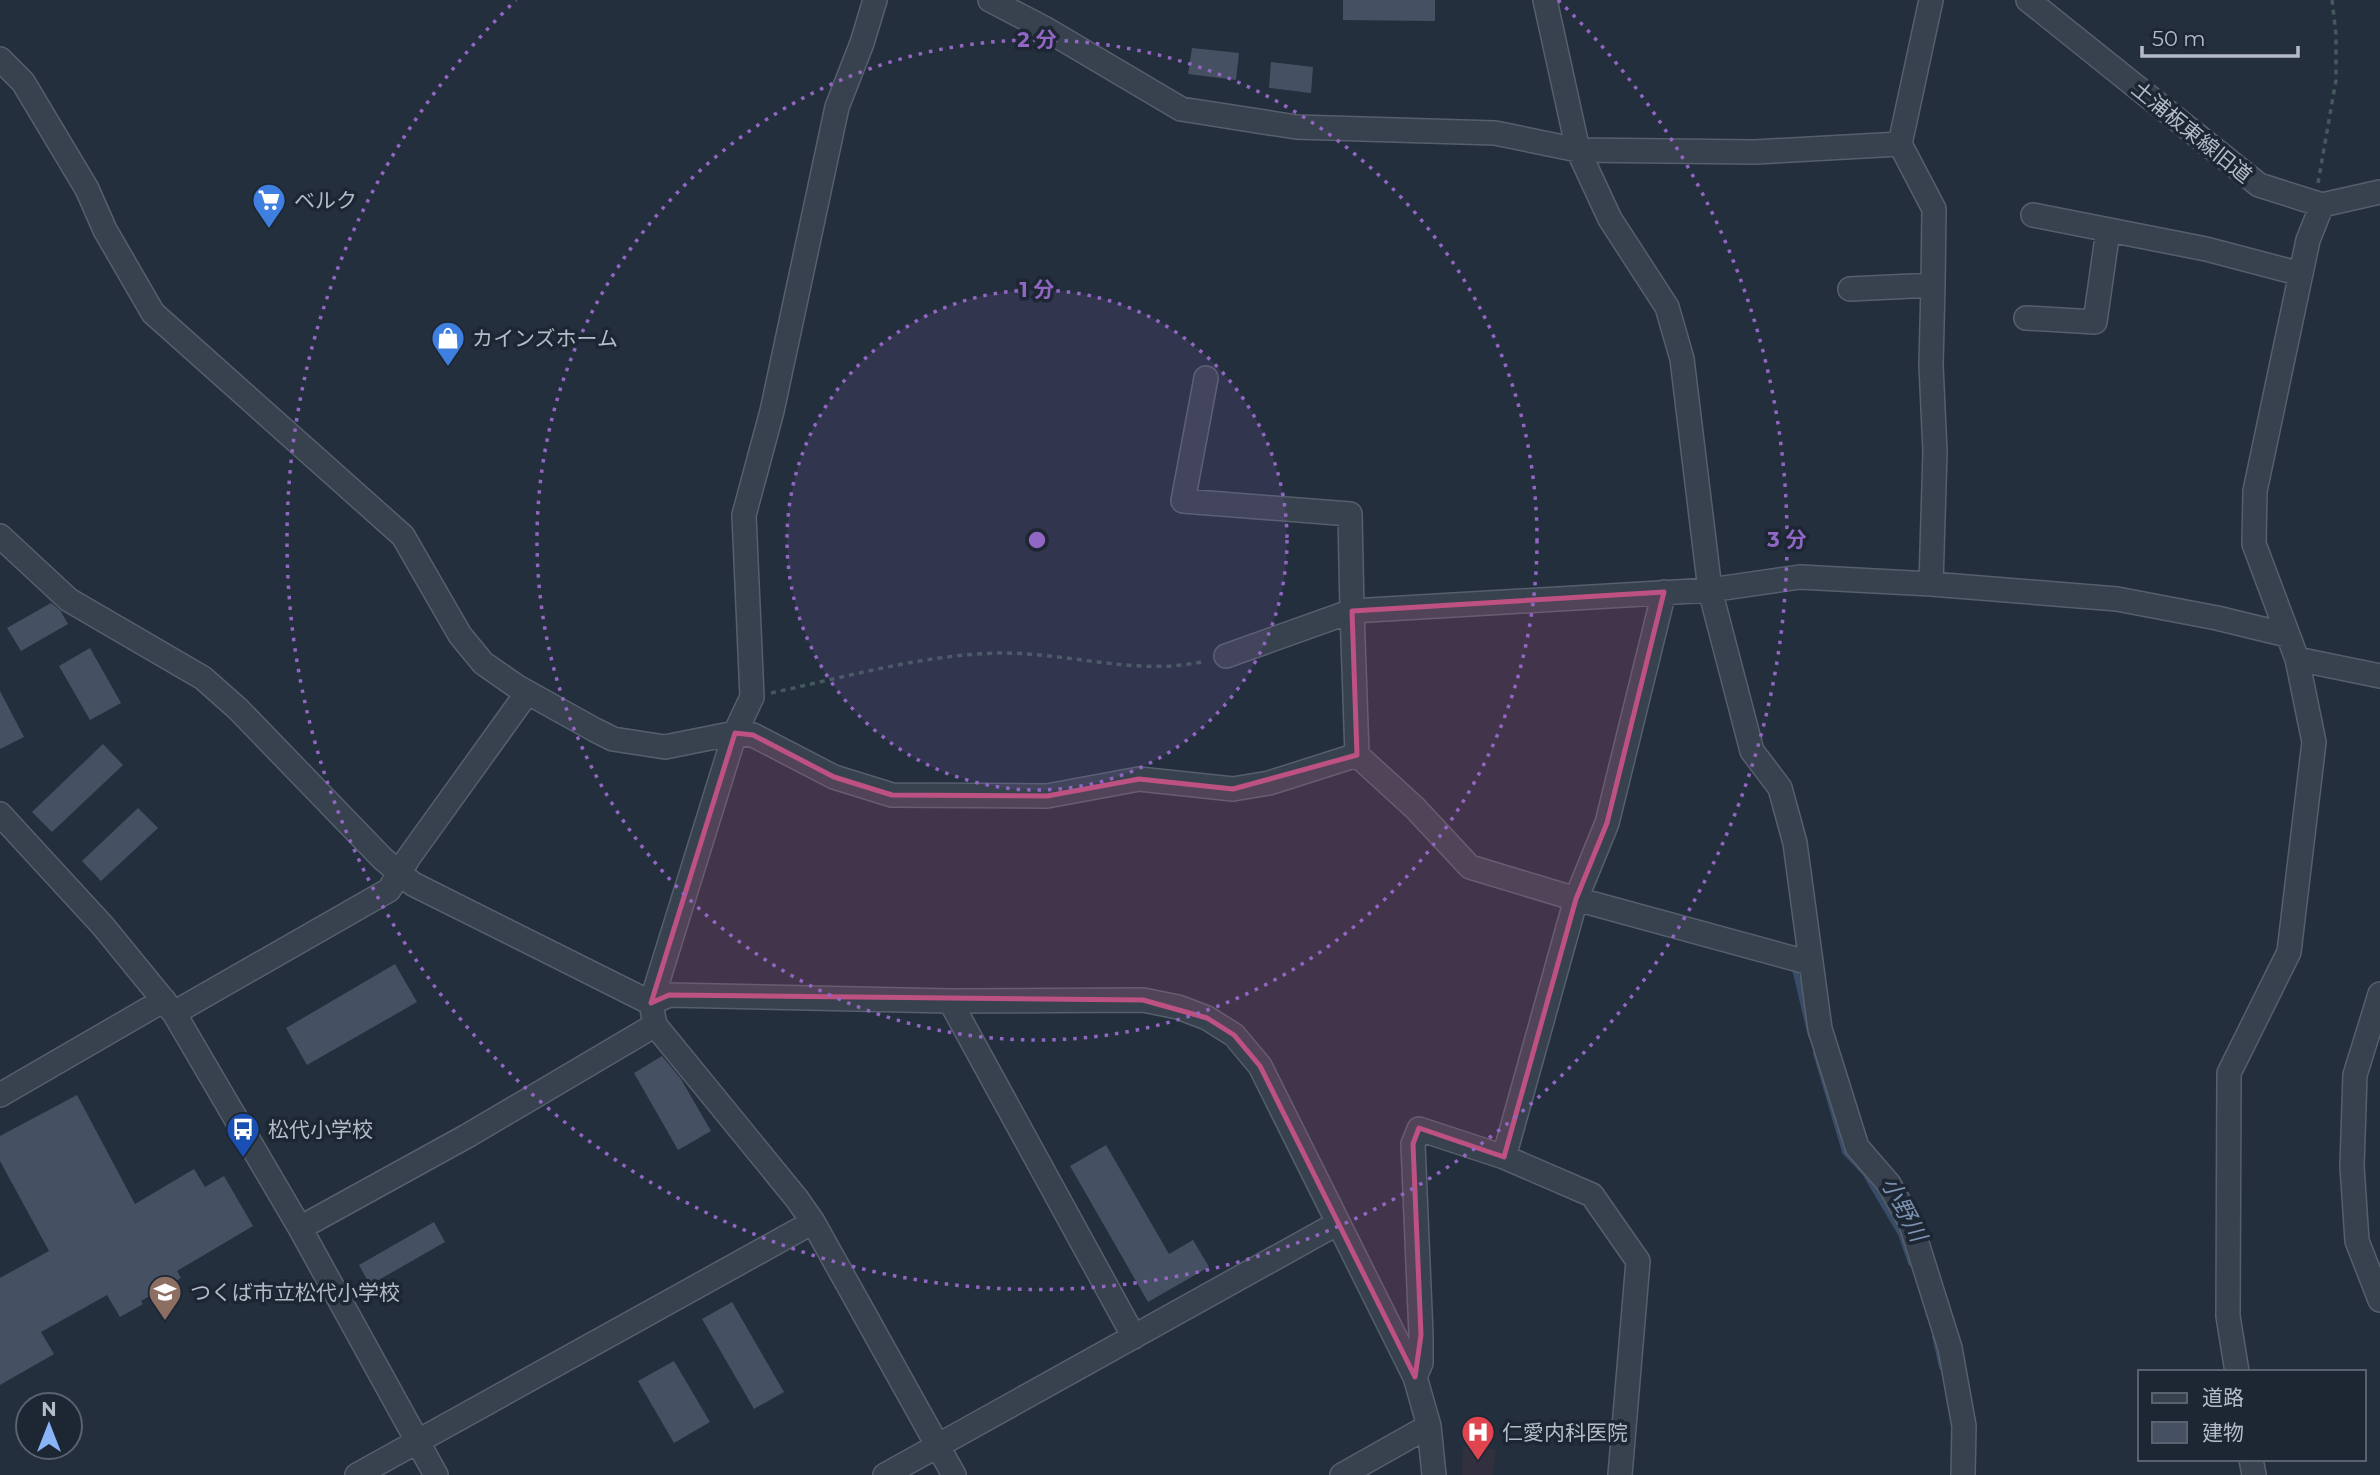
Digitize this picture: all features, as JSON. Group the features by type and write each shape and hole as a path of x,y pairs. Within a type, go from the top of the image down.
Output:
{"street":[{"path":"653,1014 736,733 752,697 744,515 772,411 836,107 862,43 875,0"},
{"path":"990,0 1044,28 1181,109 1296,127 1495,133 1578,150 1755,152 1900,144"},
{"path":"1545,0 1578,150 1610,219 1667,307 1682,359 1710,590 1752,751 1780,788 1783,799 1794,844 1820,1029 1857,1147 1889,1184 1911,1224 1951,1348 1964,1426 1963,1475"},
{"path":"1931,0 1900,144 1934,209 1931,365 1935,452 1931,584"},
{"name":"土浦板東線旧道","path":"2028,0 2259,185 2322,205"},
{"path":"0,59 23,82 87,189 105,230 153,313 403,536 460,635 483,663 527,693 613,739 665,747 736,733 754,735 834,777 892,794 1047,796 1139,779 1233,789 1269,783 1357,755"},
{"path":"2237,1370 2228,1316 2229,1073 2289,952 2315,742 2297,659 2254,544 2255,491 2308,240 2322,205 2380,192"},
{"path":"2033,215 2206,249 2301,274"},
{"path":"2026,318 2095,322 2108,230"},
{"path":"1850,289 1933,285"},
{"path":"1206,378 1182,501 1350,514 1357,755 1415,808 1470,867 1810,963"},
{"path":"0,536 69,600 203,678 238,709 383,859 412,884 653,1014 813,1222 954,1475"},
{"path":"1226,656 1352,611 1710,590 1800,578 1931,584 2117,599 2217,618 2287,635"},
{"path":"1504,1157 1576,899 1607,823 1664,592"},
{"path":"2297,659 2380,676"},
{"path":"0,1096 389,890 409,857 527,693"},
{"path":"0,814 103,926 169,1006 300,1228 436,1475"},
{"path":"2380,993 2355,1075 2352,1166 2357,1241 2380,1300"},
{"path":"300,1228 467,1136 653,1014 669,995 1143,1000 1178,1007 1207,1018 1234,1035 1260,1066 1415,1377 1429,1426 1434,1475"},
{"path":"950,1000 1134,1336"},
{"path":"1415,1377 1421,1363 1413,1144 1419,1129 1504,1157 1592,1195 1638,1261 1620,1475"},
{"path":"357,1475 813,1222"},
{"path":"885,1475 1338,1223"},
{"path":"1342,1475 1429,1426"}],"path":[{"path":"2322,205 2316,190 2336,79 2336,34 2332,0"},
{"path":"752,697 939,657 1001,653 1148,666 1183,666 1226,656"}],"highlighted area":[{"path":"1664,592 1607,823 1576,899 1504,1157 1419,1128 1413,1144 1421,1335 1415,1377 1260,1066 1234,1035 1207,1018 1143,1000 669,995 651,1003 735,733 753,735 834,777 892,795 1047,796 1139,779 1233,789 1357,755 1352,611"}],"shaded area":[{"name":"仁愛内科医院","path":"1463,1447 1496,1449 1493,1475 1462,1475"}],"building":[{"path":"1343,0 1435,0 1435,21 1343,20"},
{"path":"1192,48 1239,53 1236,80 1188,74"},
{"path":"1271,62 1313,67 1311,93 1269,88"},
{"path":"51,603 60,610 68,624 21,651 7,628"},
{"path":"90,648 121,703 90,720 59,666"},
{"path":"0,691 24,737 0,749"},
{"path":"103,744 123,765 52,832 32,812"},
{"path":"138,808 158,828 101,881 82,861"},
{"path":"395,964 417,1002 307,1065 286,1028"},
{"path":"662,1056 681,1079 711,1131 678,1150 634,1073"},
{"path":"77,1095 135,1204 194,1169 205,1187 224,1176 253,1226 177,1271 181,1278 141,1301 143,1304 120,1317 107,1295 41,1332 54,1354 0,1385 0,1278 49,1251 0,1161 0,1136"},
{"path":"1106,1145 1169,1254 1193,1240 1209,1267 1148,1302 1070,1166"},
{"path":"434,1222 445,1242 370,1285 359,1265"},
{"path":"732,1302 784,1392 754,1409 702,1319"},
{"path":"674,1361 710,1422 674,1443 638,1381"}],"waterway":[{"name":"小野川","path":"1795,969 1811,1036"},
{"name":"小野川","path":"1816,1053 1845,1152 1865,1173 1901,1234 1911,1263"},
{"name":"小野川","path":"1935,1336 1942,1367"}],"place":[{"name":"ベルク","path":"269,230"},
{"name":"カインズホーム","path":"448,368"},
{"name":"松代小学校","path":"243,1159"},
{"name":"つくば市立松代小学校","path":"165,1322"},
{"name":"仁愛内科医院","path":"1478,1462"}]}
